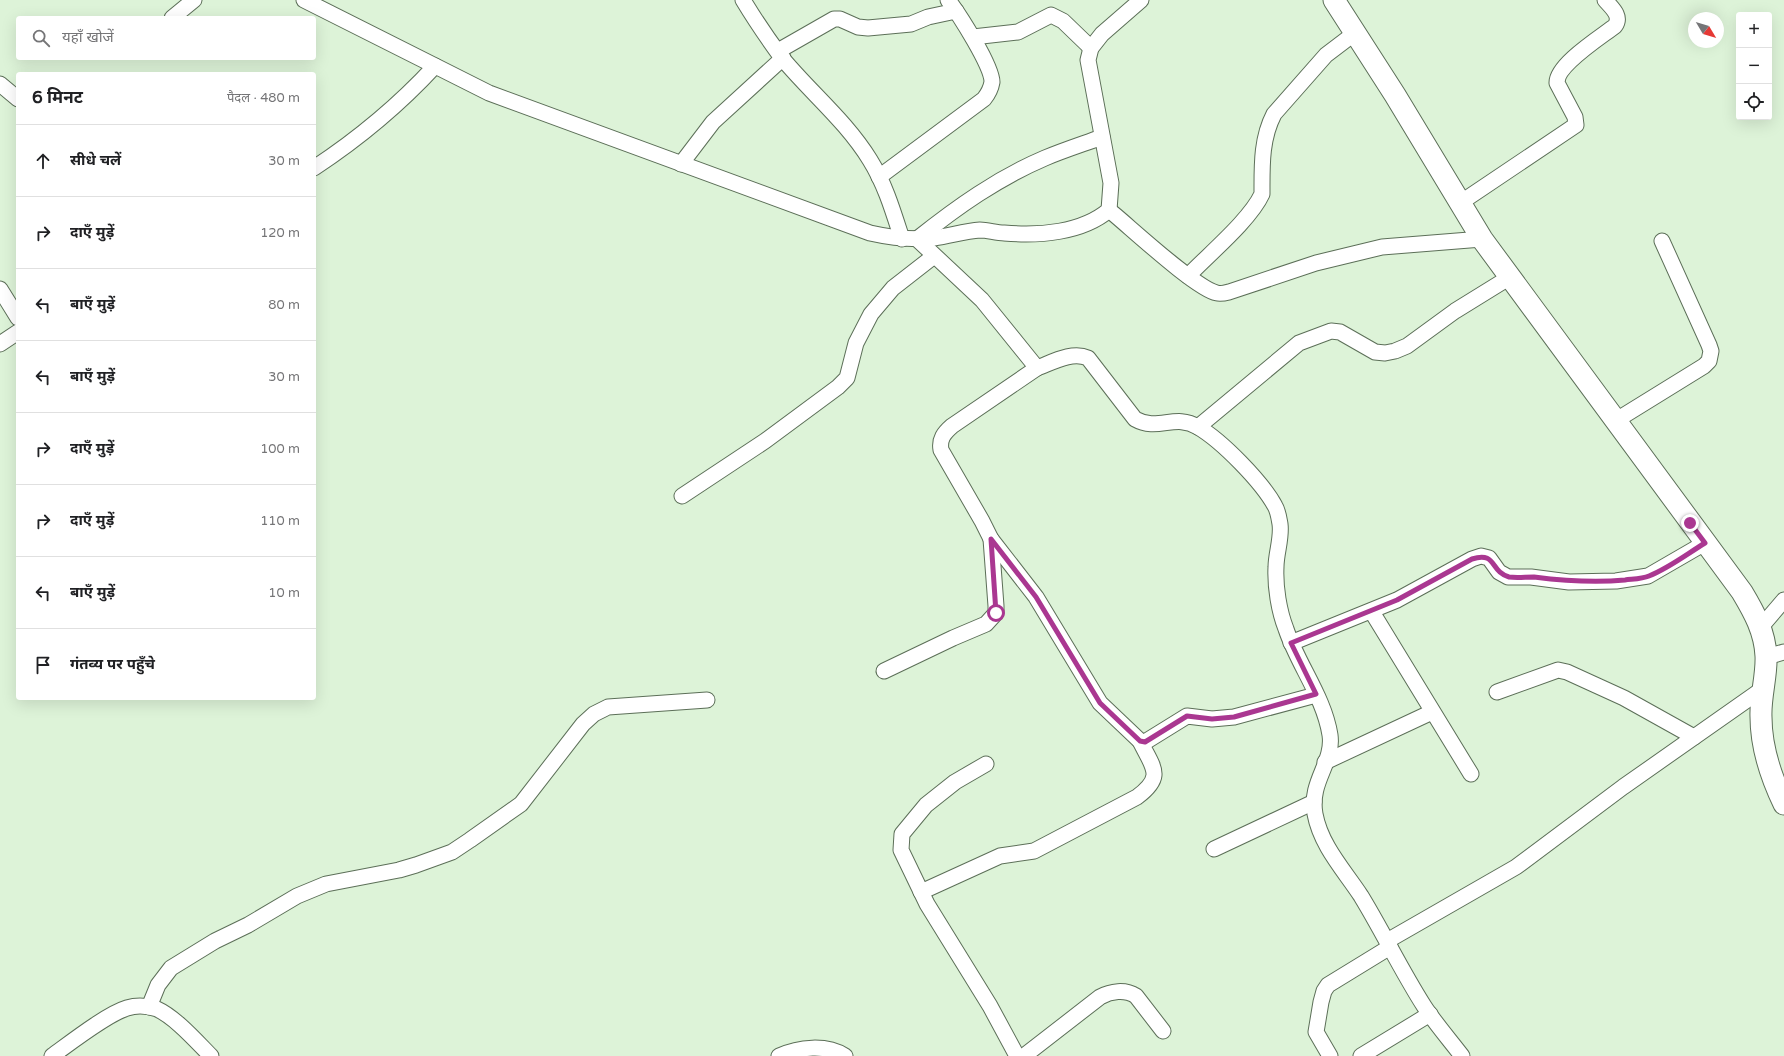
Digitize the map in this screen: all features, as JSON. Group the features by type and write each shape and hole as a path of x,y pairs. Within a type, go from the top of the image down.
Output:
{"street":[{"path":"174,16 194,0"},
{"path":"304,0 489,93 870,233 909,239 935,238 981,230 1029,235 1051,232 1084,225 1099,219 1109,210 1111,183 1088,60 1090,48 1102,34 1141,0"},
{"path":"743,0 780,55 852,134 871,161 909,239 934,256 982,300 1037,368"},
{"path":"1334,0 1482,239 1742,592 1757,617 1760,628 1775,655 1764,688 1761,717 1765,750 1773,780 1784,804"},
{"path":"1460,203 1576,124 1575,117 1557,83 1557,77 1565,65 1615,26 1618,21 1618,16 1605,0"},
{"path":"681,164 713,122 780,55 834,19 840,19 852,26 868,28 911,24 952,6 973,37 992,81 989,92 984,99 879,177"},
{"path":"973,37 1018,32 1051,15 1063,21 1090,48"},
{"path":"1188,276 1259,201 1262,194 1263,147 1269,124 1274,114 1326,55 1355,33"},
{"path":"316,167 365,131 413,90 435,66"},
{"path":"0,84 16,97"},
{"path":"909,239 968,200 1018,171 1045,158 1102,137"},
{"path":"1109,210 1188,276 1206,289 1218,294 1229,292 1316,263 1382,247 1482,239"},
{"path":"1615,421 1696,372 1709,361 1711,351 1709,345 1662,241"},
{"path":"682,496 765,441 838,387 847,378 856,343 871,314 893,288 934,256"},
{"path":"1198,427 1299,343 1322,333 1331,331 1340,332 1375,352 1385,353 1395,351 1407,346 1455,312 1510,277"},
{"path":"0,289 16,315"},
{"path":"0,344 16,333"},
{"path":"921,892 1000,856 1034,851 1137,797 1149,788 1154,777 1154,770 1140,741 1100,703 1036,597 991,539 982,520 941,450 942,438 952,426 1037,368 1074,355 1082,355 1088,358 1098,370 1135,419 1143,424 1154,425 1162,425 1173,420 1186,421 1198,427 1225,448 1260,485 1275,505 1280,527 1276,580 1285,628 1316,694 1330,735 1330,748 1315,785 1315,814 1327,845 1361,896 1430,1014 1462,1056"},
{"path":"884,671 986,624 991,620 996,613 996,606 991,539"},
{"path":"1291,643 1372,612 1472,559 1481,556 1489,558 1499,572 1508,576 1531,577 1569,582 1616,581 1648,576 1705,543"},
{"path":"1760,628 1784,600"},
{"path":"1372,612 1471,774"},
{"path":"1497,692 1558,670 1567,672 1624,698 1694,737"},
{"path":"1330,1056 1316,1032 1324,991 1333,981 1388,944 1516,867 1623,787 1764,688"},
{"path":"1140,741 1145,742 1150,740 1187,716 1212,719 1234,717 1316,694"},
{"path":"149,1007 158,985 171,968 215,941 248,925 297,896 326,884 405,868 452,852 521,804 583,724 594,714 615,707 707,700"},
{"path":"1325,762 1432,712"},
{"path":"986,764 936,795 921,810 902,834 900,841 902,857 921,892 990,1006 1016,1056"},
{"path":"1214,849 1314,802"},
{"path":"1024,1056 1100,997 1113,992 1131,993 1136,996 1163,1031"},
{"path":"52,1056 126,1008 135,1006 149,1007 159,1010 171,1018 211,1056"},
{"path":"1361,1056 1430,1014"},
{"path":"780,1056 807,1048 828,1050 845,1056"}],"route":[{"path":"996,613 991,539 1036,597 1061,635 1103,708 1140,741 1145,742 1187,716 1212,719 1234,717 1316,694 1291,643 1372,612 1472,559 1481,556 1489,558 1499,572 1508,576 1521,578 1531,577 1569,582 1637,579 1648,576 1662,569 1705,543 1690,523"}]}
